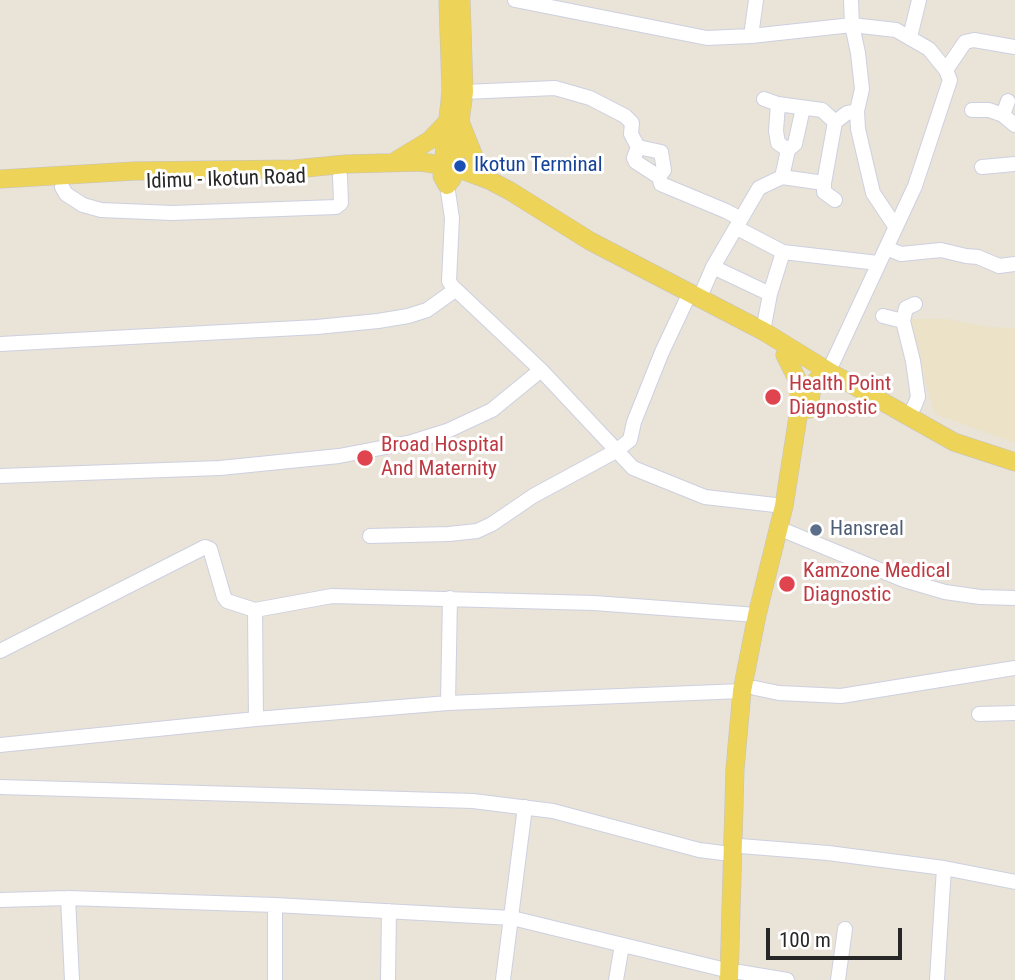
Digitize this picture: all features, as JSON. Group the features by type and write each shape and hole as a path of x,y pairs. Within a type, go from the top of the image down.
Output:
{"main road":[{"path":"448,0 454,121 448,174"},
{"path":"390,163 417,150 454,121 464,92 461,0"},
{"path":"454,121 489,180"},
{"path":"0,179 421,162 505,199 587,251 764,331 815,373 907,415 954,442 1015,464"},
{"name":"Idimu - Ikotun Road","path":"0,190 403,172 448,174"},
{"path":"448,174 489,180 815,373 952,445 1015,464"},
{"path":"734,976 736,850 757,615 784,506 800,404 815,373"},
{"path":"749,689 795,500 815,373"}],"street":[{"path":"515,0 707,38 852,25 896,30 929,49 946,70 950,80 915,186 878,263 815,373"},
{"path":"751,36 756,0"},
{"path":"850,0 862,89 857,111 863,150 873,193 895,226"},
{"path":"911,37 919,0"},
{"path":"946,70 965,42 974,40 1015,47"},
{"path":"464,92 555,88 582,95 625,116 632,123 631,134 638,147 634,158 636,162 659,177 665,187 726,211 739,224 783,253 878,263"},
{"path":"1003,116 1008,101"},
{"path":"788,150 778,143 771,102 822,110 835,122"},
{"path":"782,177 788,150 795,144 803,108"},
{"path":"972,110 989,110 1015,125"},
{"path":"835,201 824,192 824,183 835,122 847,113 857,111"},
{"path":"638,147 661,152 664,170 659,177"},
{"path":"982,167 1015,164"},
{"path":"448,174 453,218 449,281 455,290 541,370 633,468 705,497 784,506"},
{"path":"62,187 66,194 83,205 102,210 172,213 336,208 341,203 340,176"},
{"path":"370,536 477,531 533,496 616,451 630,440 634,422 662,352 759,188 782,177 824,183"},
{"path":"886,248 901,254 941,250 966,257 978,257 999,266 1015,264"},
{"path":"764,331 783,253"},
{"path":"713,267 771,294"},
{"path":"0,344 317,327 378,320 427,310 455,290"},
{"path":"907,415 918,397 903,321 906,308 915,304"},
{"path":"883,316 903,321"},
{"path":"0,475 220,468 339,456 412,442 447,431 492,410 541,370"},
{"path":"788,532 904,580 945,592 1015,598"},
{"path":"0,651 205,547 210,549 224,597 228,601 256,610 332,596 594,603 757,615"},
{"path":"449,703 450,598"},
{"path":"256,610 256,719"},
{"path":"0,745 449,703 749,689 841,696 1015,668"},
{"path":"979,714 1015,713"},
{"path":"0,787 473,801 554,811 699,850 828,853 944,868 1015,882"},
{"path":"503,980 525,807"},
{"path":"937,980 944,868"},
{"path":"0,900 68,898 275,905 512,918 734,976 787,980"},
{"path":"68,898 72,980"},
{"path":"275,905 275,980"},
{"path":"388,980 389,911"},
{"path":"838,980 845,929"},
{"path":"616,980 622,945"}],"shaded area":[{"path":"906,319 946,319 990,327 1015,328 1015,443 935,414"}],"place":[{"name":"Ikotun Terminal","path":"460,166"},
{"name":"Health Point Diagnostic","path":"773,397"},
{"name":"Broad Hospital And Maternity","path":"365,458"},
{"name":"Hansreal","path":"816,530"},
{"name":"Kamzone Medical Diagnostic","path":"787,584"}]}
